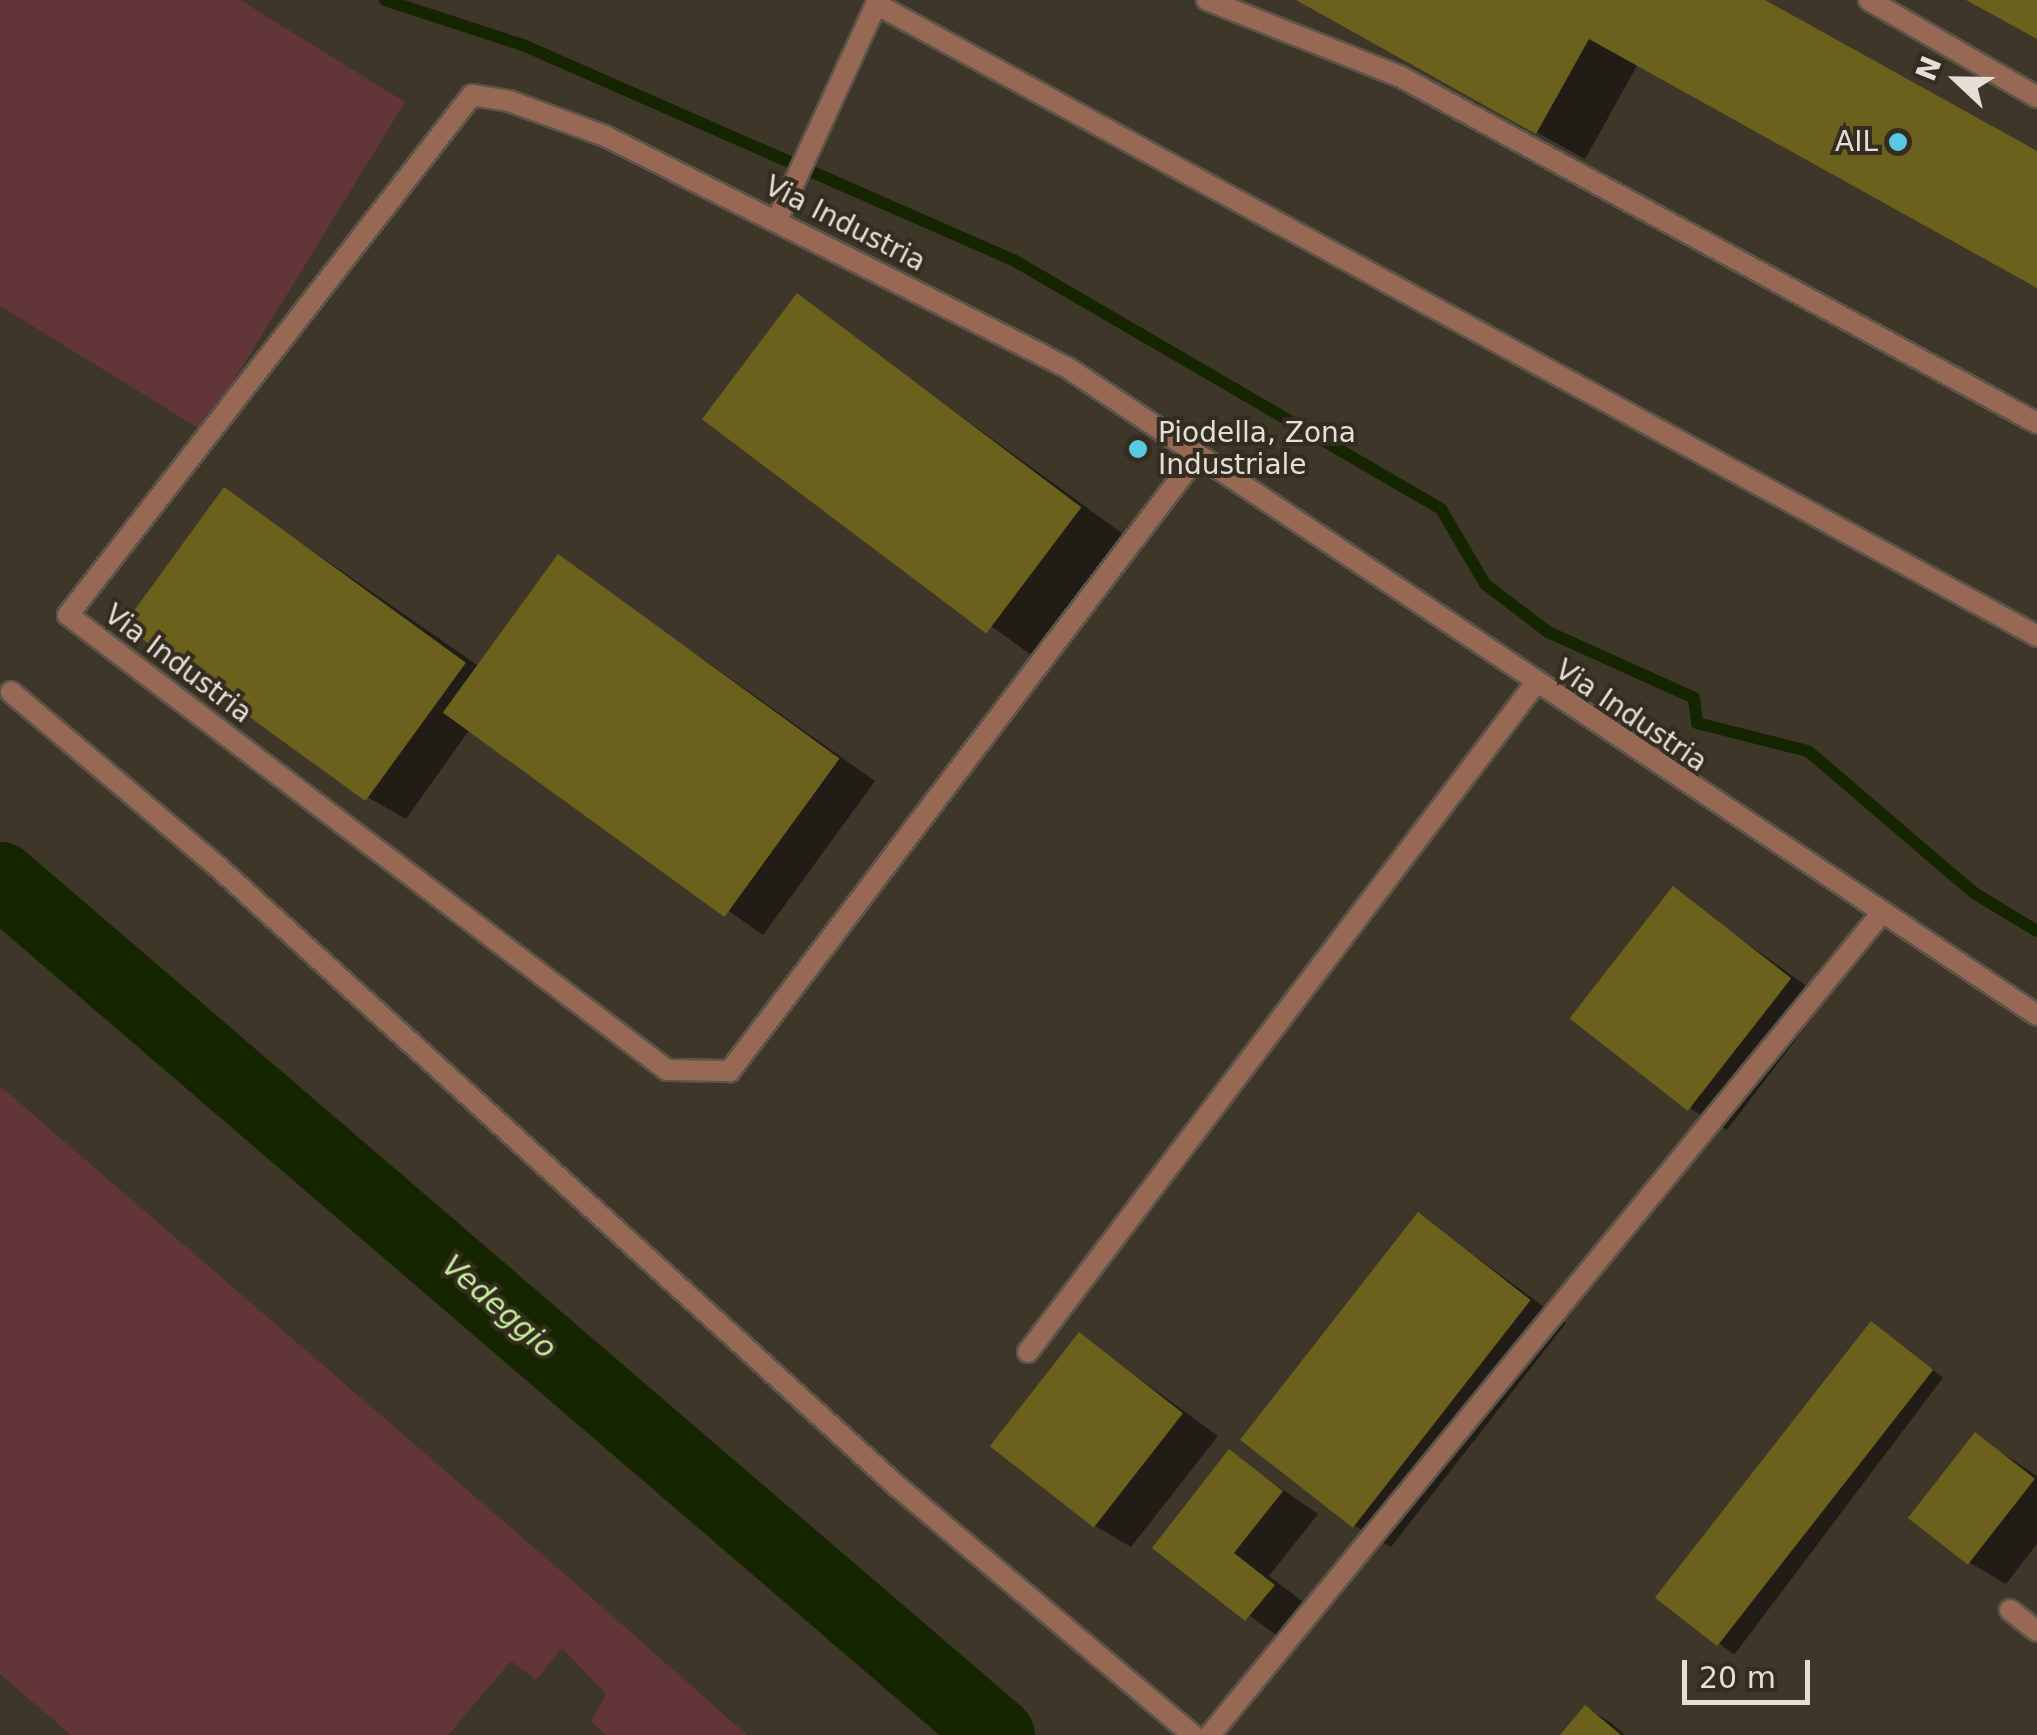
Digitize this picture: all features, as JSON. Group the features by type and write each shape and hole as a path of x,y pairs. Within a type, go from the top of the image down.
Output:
{"street":[{"path":"1207,0 1401,77 2037,422"},
{"path":"1869,0 2037,97"},
{"path":"777,220 817,143 877,2 2037,636"},
{"name":"Via Industria","path":"1198,456 730,1070 667,1070 68,615 472,95 605,136 1068,368 1880,916 2037,1015"},
{"path":"1028,1352 1536,684"},
{"path":"11,692 246,892 897,1486 1193,1735"},
{"path":"1210,1735 1880,916"},
{"path":"2010,1610 2037,1632"}],"shaded area":[{"path":"0,0 240,0 405,102 203,431 0,306"},
{"path":"0,1086 747,1735 606,1735 591,1722 606,1694 562,1648 536,1680 511,1661 448,1735 71,1735 0,1674"}],"building":[{"name":"AIL","path":"1296,0 1765,0 2037,151 2037,288 1589,39 1536,134"},
{"path":"1966,0 2037,0 2037,39"},
{"path":"797,293 1081,507 986,633 702,419"},
{"path":"224,487 466,663 365,801 123,625"},
{"path":"558,554 840,759 724,917 443,713"},
{"path":"1673,886 1791,978 1688,1111 1570,1018"},
{"path":"1418,1212 1531,1300 1353,1528 1240,1440"},
{"path":"1871,1321 1933,1370 1717,1646 1655,1598"},
{"path":"1079,1332 1183,1413 1094,1528 990,1446"},
{"path":"1975,1432 2035,1479 1968,1565 1908,1518"},
{"path":"1229,1449 1283,1491 1234,1553 1275,1585 1245,1621 1152,1548"},
{"path":"1585,1705 1621,1735 1560,1735"}],"waterway":[{"path":"385,0 523,45 1015,261 1441,509 1485,584 1548,632 1694,698 1697,723 1808,751 1974,893 2037,931"},
{"name":"Vedeggio","path":"0,879 997,1735"}],"place":[{"name":"AIL","path":"1898,142"},
{"name":"Piodella, Zona Industriale","path":"1138,449"}]}
